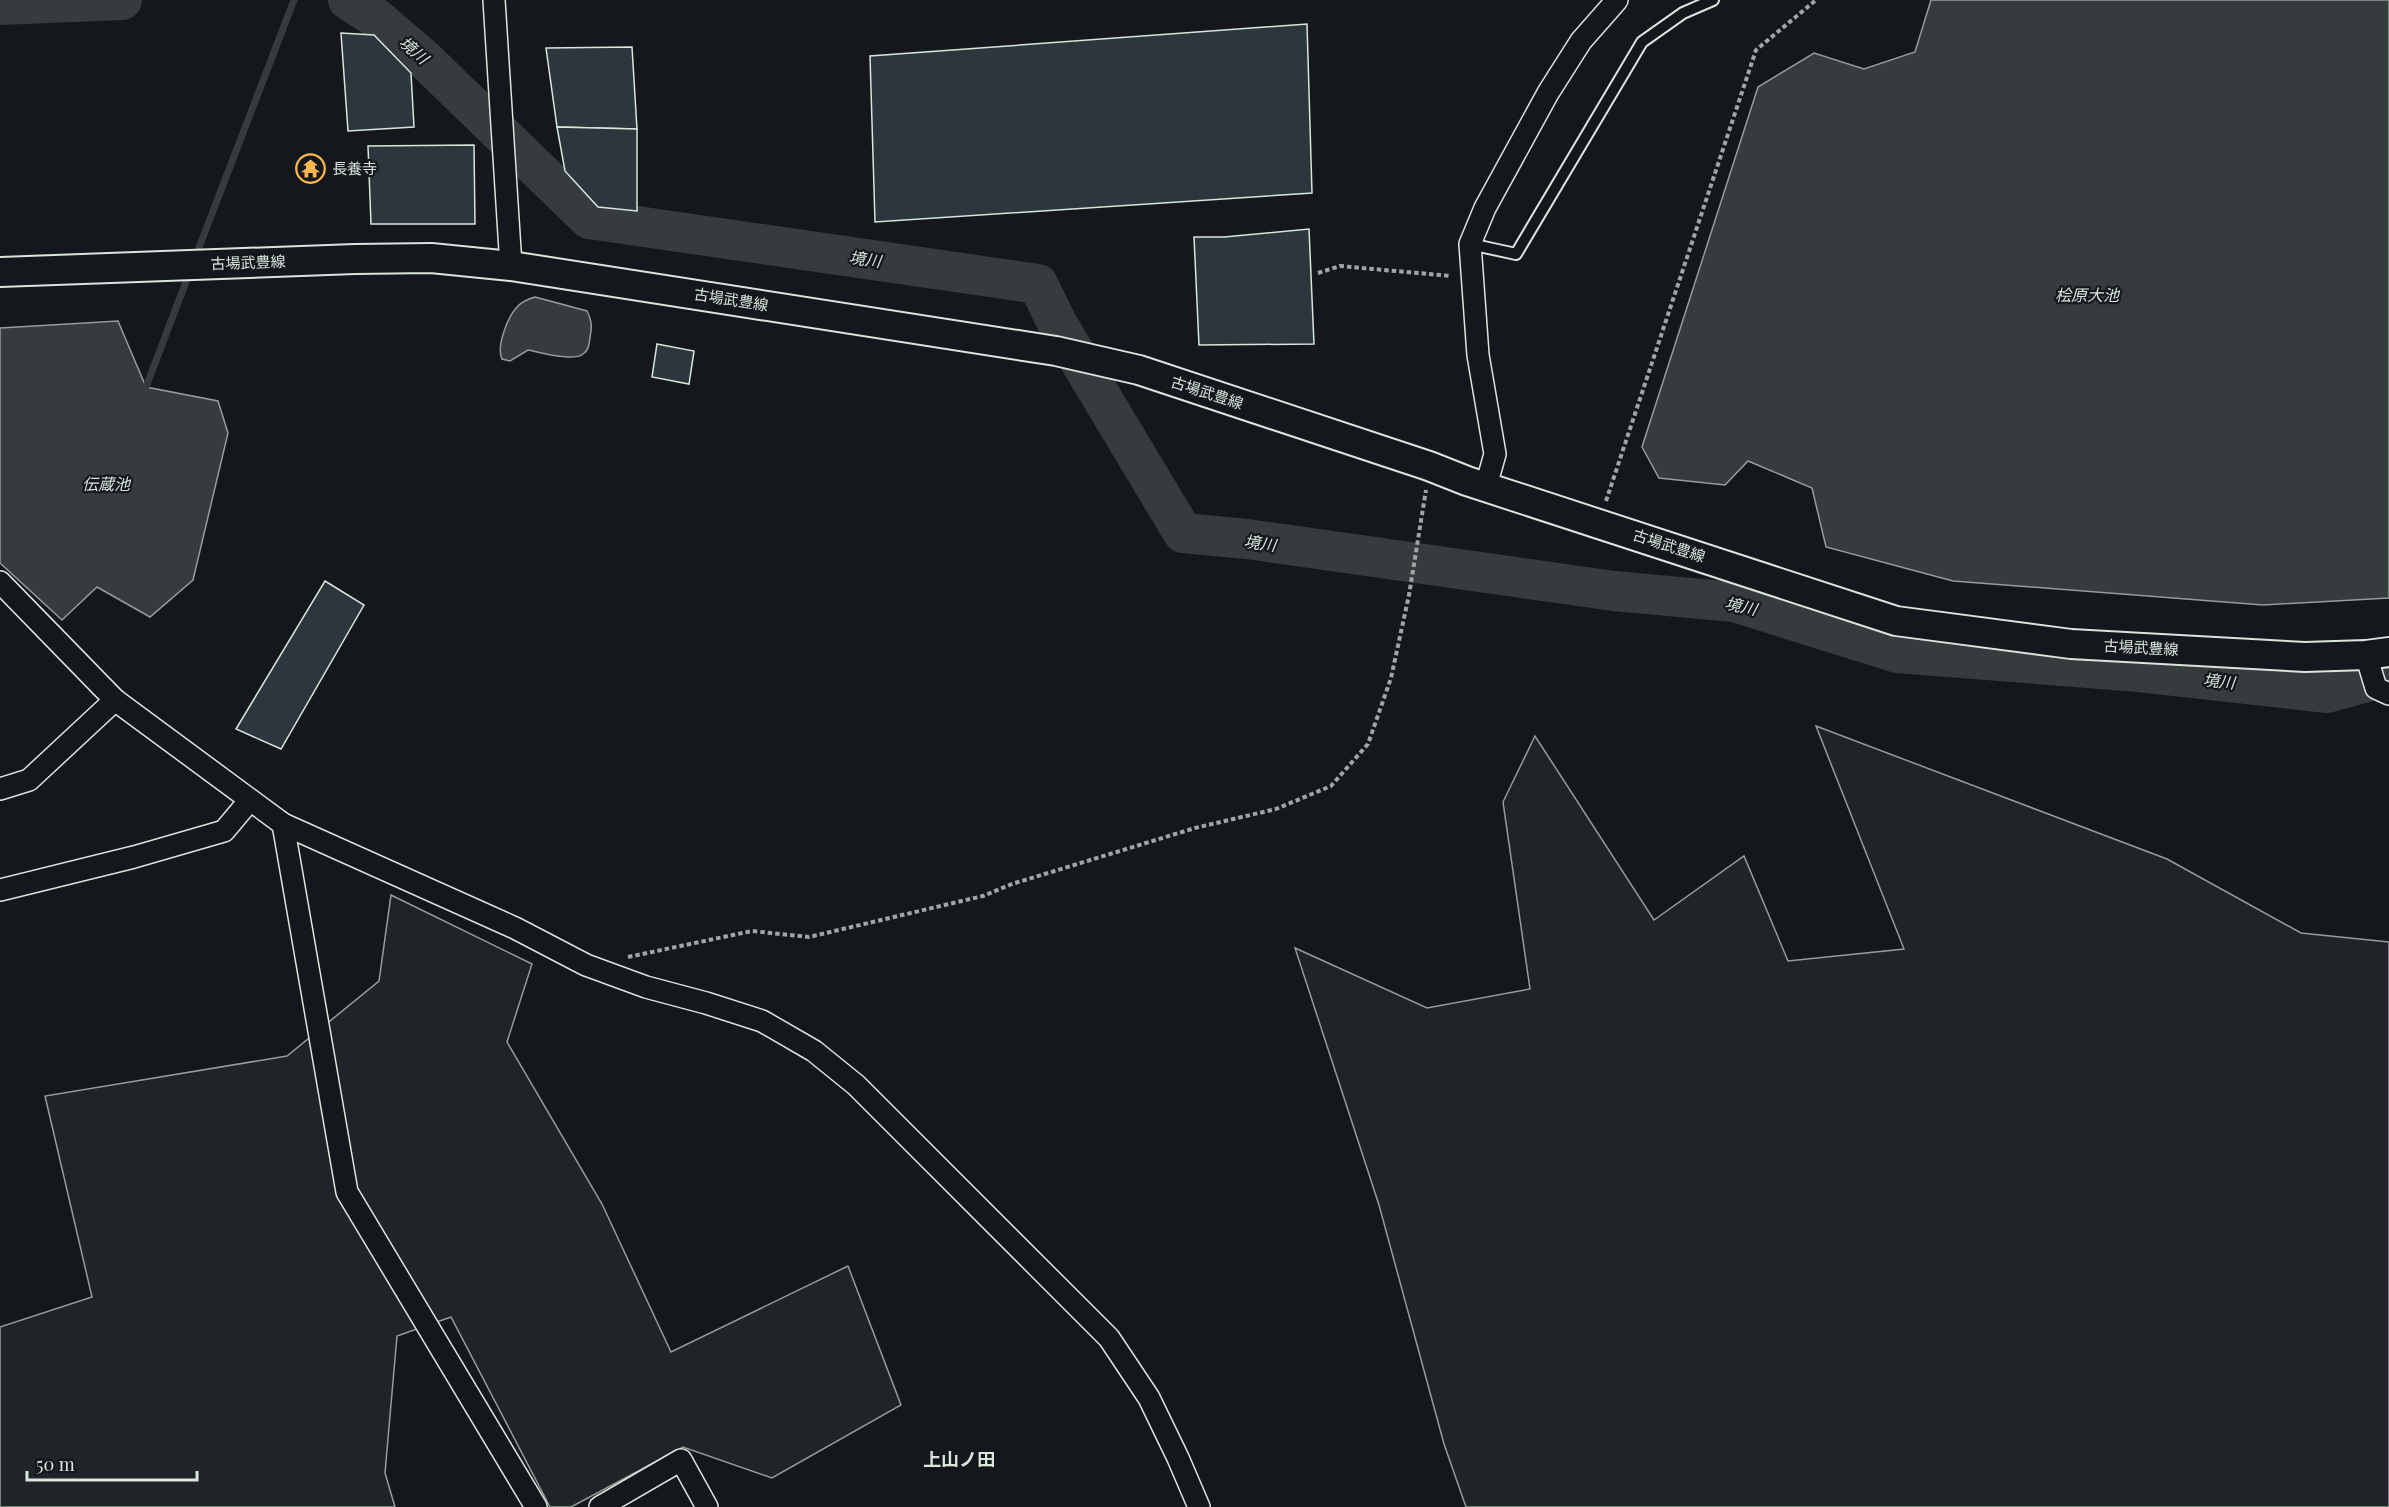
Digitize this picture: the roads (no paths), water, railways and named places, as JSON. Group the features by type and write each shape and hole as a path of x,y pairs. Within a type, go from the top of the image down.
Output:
{"main road":[{"name":"古場武豊線","path":"0,272 366,258 431,258 511,266 1056,351 1139,370 1896,621 2071,644 2305,657 2377,653"}],"street":[{"path":"494,0 511,266"},
{"path":"1486,486 1495,454 1478,355 1470,244 1485,208 1548,93 1581,41 1617,0"},
{"path":"0,582 115,700 283,824 515,928 586,965 646,987 762,1021 814,1052 856,1085 1109,1338 1149,1398 1199,1507"},
{"path":"2377,653 2376,688 2389,694"},
{"path":"0,789 29,780 115,700"},
{"path":"0,891 134,857 224,831 250,800"},
{"path":"283,824 347,1192 536,1507"},
{"path":"600,1507 681,1460 707,1507"}],"lane":[{"path":"1470,244 1516,254 1642,42 1683,13 1713,0"}],"water":[{"name":"桧原大池","path":"1931,0 2389,0 2389,598 2263,605 1953,581 1826,547 1812,488 1748,461 1725,485 1659,478 1642,447 1758,87 1814,53 1864,69 1915,52"},
{"path":"535,297 587,311 591,327 589,345 585,352 579,356 565,357 528,350 510,361 502,359 502,339 510,317 520,304"},
{"name":"伝蔵池","path":"118,321 146,387 218,401 228,433 193,580 150,617 97,587 62,620 0,563 0,328"}],"waterway":[{"name":"境川","path":"0,5 122,0"},
{"path":"195,258 294,0"},
{"name":"境川","path":"348,0 376,18 426,61 589,219 1038,284 1057,323 1183,533 1247,539 1614,591 1734,602 1897,653 2139,672 2327,693 2389,676"},
{"path":"146,387 190,271"}],"place":[{"name":"長養寺","path":"311,169"}],"district":[{"name":"上山ノ田","path":"959,1460"}]}
